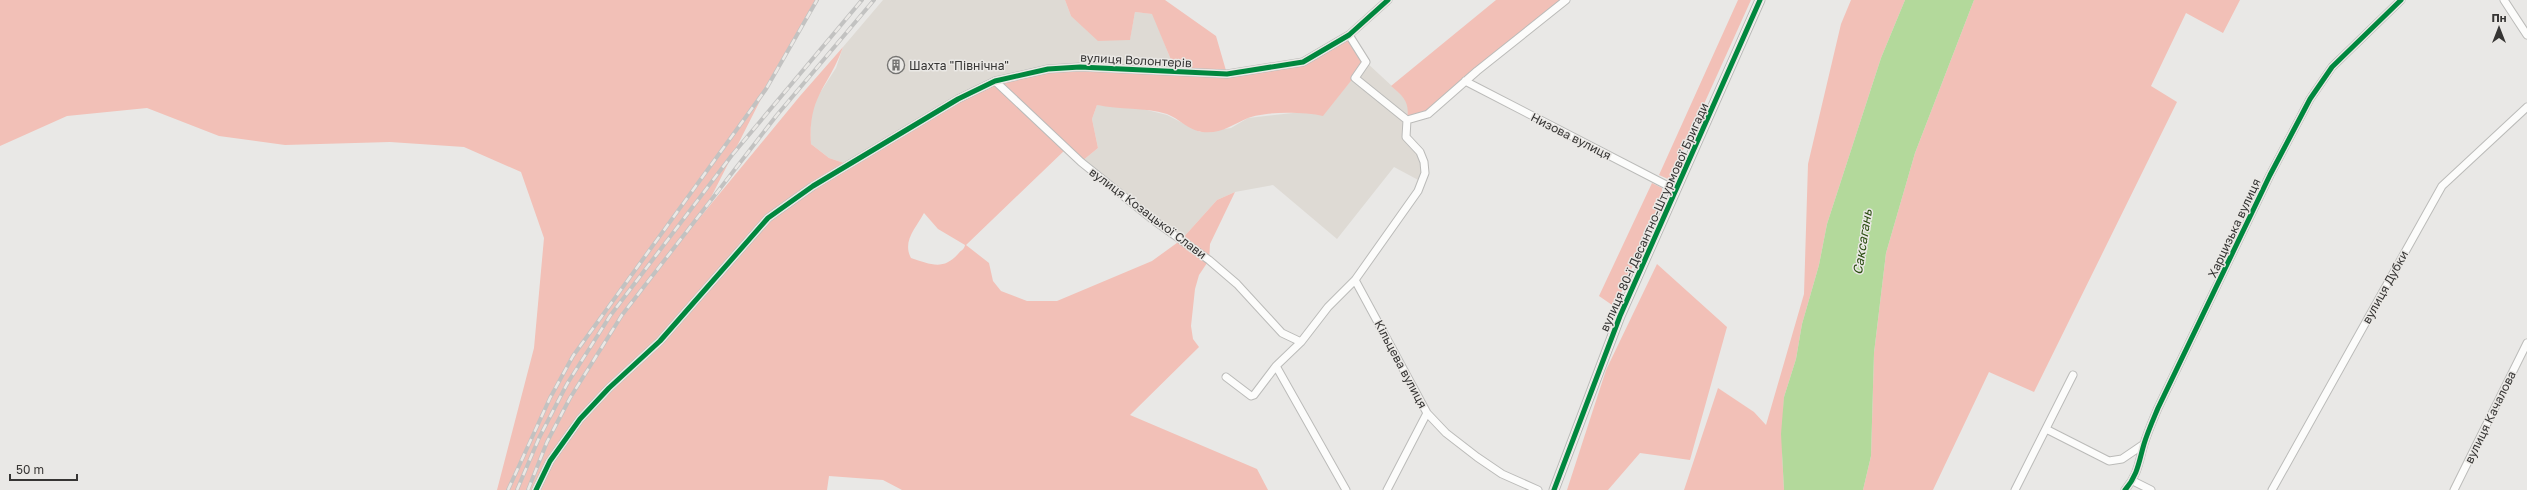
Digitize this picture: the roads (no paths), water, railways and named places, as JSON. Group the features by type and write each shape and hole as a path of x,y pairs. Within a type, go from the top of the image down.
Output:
{"street":[{"name":"вулиця Волонтерів","path":"536,490 550,461 580,419 609,388 660,340 768,218 792,199 958,100 995,81 1048,69 1080,67 1227,74 1303,62 1349,35 1388,0"},
{"path":"1406,120 1428,114 1566,0"},
{"name":"вулиця 80-ї Десантно-Штурмової Бригади","path":"1554,490 1620,316 1760,0"},
{"name":"Харцизька вулиця","path":"2125,490 2133,481 2139,466 2144,444 2158,408 2270,175 2310,99 2332,67 2401,0"},
{"path":"2504,0 2527,35"},
{"path":"1349,35 1366,62 1355,78 1406,120"},
{"name":"вулиця Козацької Слави","path":"995,81 1081,162 1152,219 1209,260 1237,284 1282,333 1301,342"},
{"name":"Низова вулиця","path":"1465,82 1676,190"},
{"name":"вулиця Дубки","path":"2272,490 2442,186 2527,107"},
{"path":"1226,377 1251,396 1260,389 1276,366 1301,342 1328,307 1355,280 1422,182 1424,162 1420,152 1406,137 1406,120"},
{"name":"Кільцева вулиця","path":"1355,280 1427,413 1446,433 1477,457 1502,474 1538,490"},
{"name":"вулиця Качалова","path":"2454,490 2527,344"},
{"path":"1276,366 1346,490"},
{"path":"2015,490 2073,375"},
{"path":"1387,490 1427,413"},
{"path":"2046,429 2109,461 2115,462 2144,444"},
{"path":"2133,481 2151,490"}],"water":[{"name":"Саксагань","path":"1905,0 1974,0 1915,153 1886,253 1874,353 1871,456 1863,490 1784,490 1781,434 1784,397 1796,359 1802,324 1819,265 1827,224 1881,58"}],"railway":[{"path":"508,490 550,398 573,356 766,89 817,0"},
{"path":"517,490 539,438 567,384 610,316 732,155 862,0"},
{"path":"528,490 547,442 570,398 622,315 777,115 874,0"}],"place":[{"name":"Шахта \"Північна\"","path":"896,65"}]}
